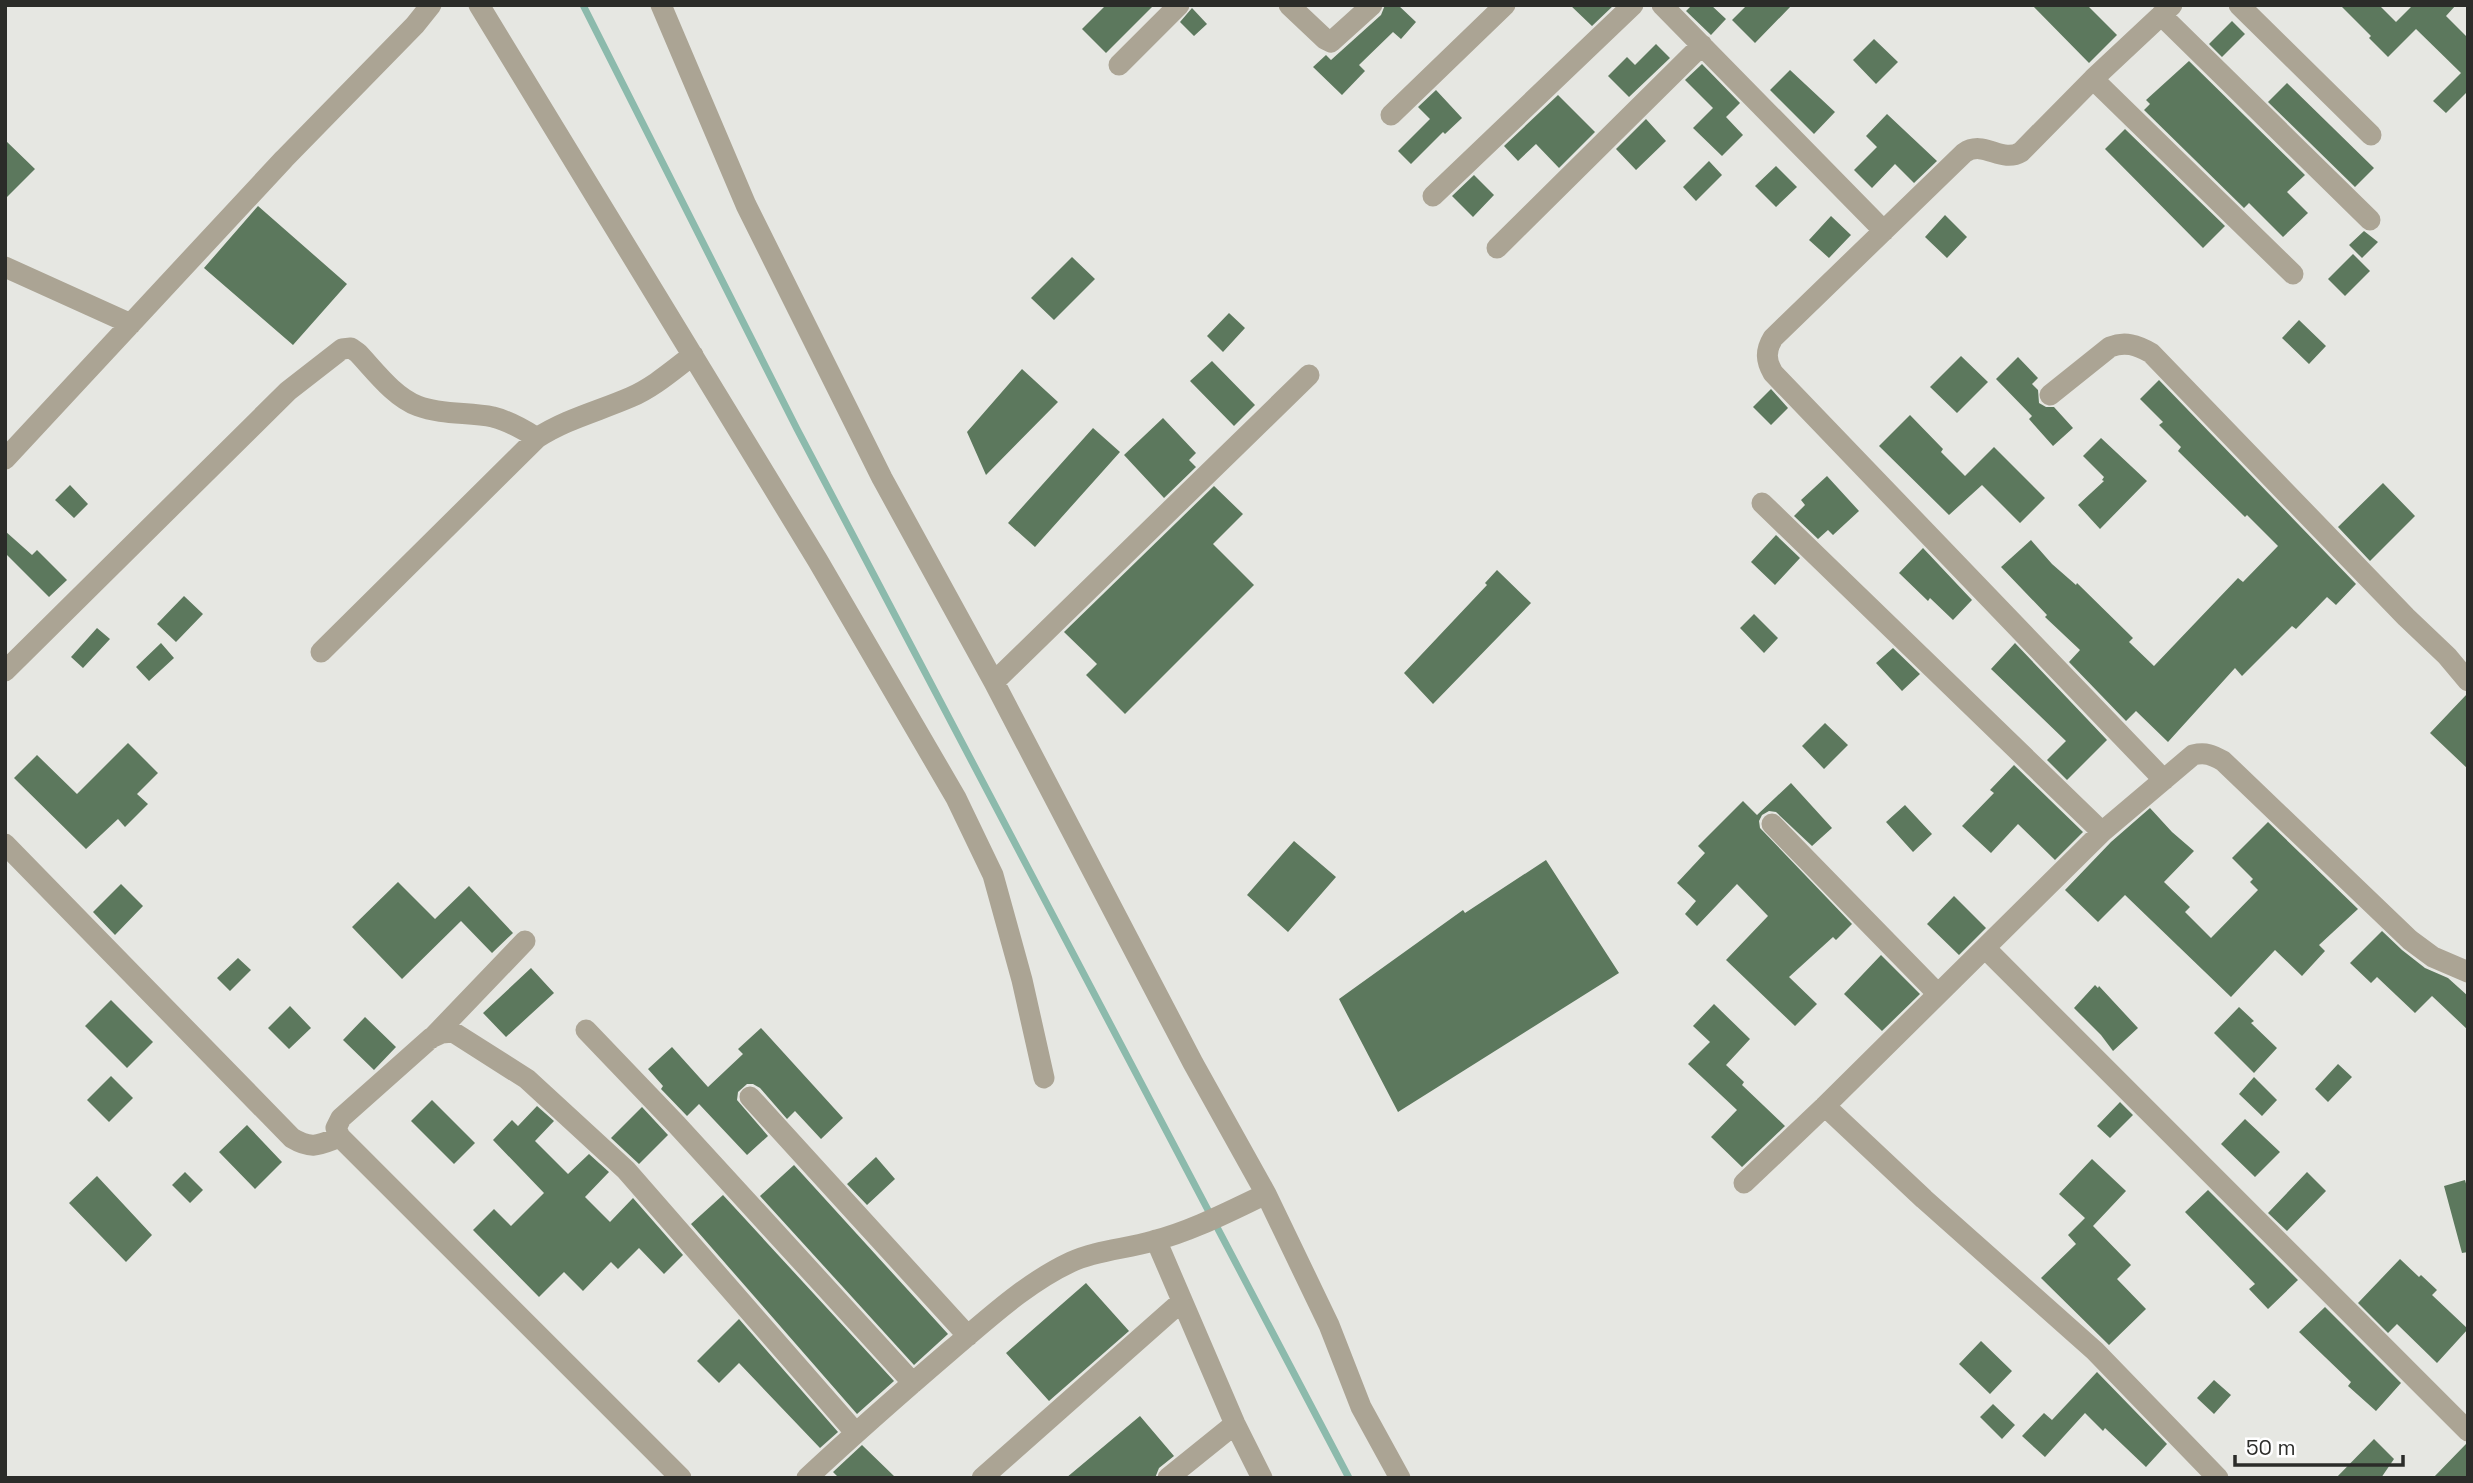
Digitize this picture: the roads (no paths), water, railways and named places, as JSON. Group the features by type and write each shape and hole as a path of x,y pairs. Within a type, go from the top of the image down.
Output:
{"street":[{"path":"5,459 284,159 415,25 430,5"},
{"path":"479,5 818,561 956,799 993,875 1022,980 1044,1079"},
{"path":"661,5 746,205 883,478 994,682 1193,1063 1266,1194 1329,1325 1362,1407 1400,1478"},
{"path":"1119,65 1179,5"},
{"path":"1289,5 1325,39 1331,41 1372,5"},
{"path":"1391,115 1505,5"},
{"path":"1433,195 1633,5"},
{"path":"2239,5 2371,135"},
{"path":"1674,10 1702,45 1884,230"},
{"path":"2164,780 1773,373 1767,363 1768,346 1773,338 1971,148 1984,148 2007,157 2021,152 2093,79 2167,10 2370,220"},
{"path":"1497,248 1702,45"},
{"path":"2093,79 2293,274"},
{"path":"5,267 131,324"},
{"path":"2050,395 2110,347 2120,343 2151,353 2447,656 2468,681"},
{"path":"5,671 288,391 342,349 351,348 358,353 402,397 418,406 437,411 494,417 518,426 537,438"},
{"path":"321,652 537,438 556,426 633,396 661,380 693,355"},
{"path":"994,682 1309,375"},
{"path":"1762,503 2102,832"},
{"path":"1744,1182 1825,1106 2102,832 2193,755 2203,752 2223,761 2410,940 2433,957 2468,972"},
{"path":"1772,824 1937,993"},
{"path":"5,844 292,1138 305,1146 317,1146 340,1138"},
{"path":"525,941 431,1038 341,1118 336,1128 340,1138 681,1478"},
{"path":"1985,948 2468,1431"},
{"path":"586,1030 914,1383"},
{"path":"431,1038 453,1032 527,1079 616,1161 855,1432"},
{"path":"750,1097 968,1336"},
{"path":"1825,1106 1924,1199 2095,1351 2218,1478"},
{"path":"807,1478 855,1432 968,1336 1015,1297 1051,1272 1098,1252 1156,1240 1195,1226 1266,1194"},
{"path":"1156,1240 1235,1424 1262,1478"},
{"path":"982,1478 1181,1302"},
{"path":"1168,1478 1235,1424"}],"waterway":[{"path":"583,5 797,429 1349,1478"}]}
